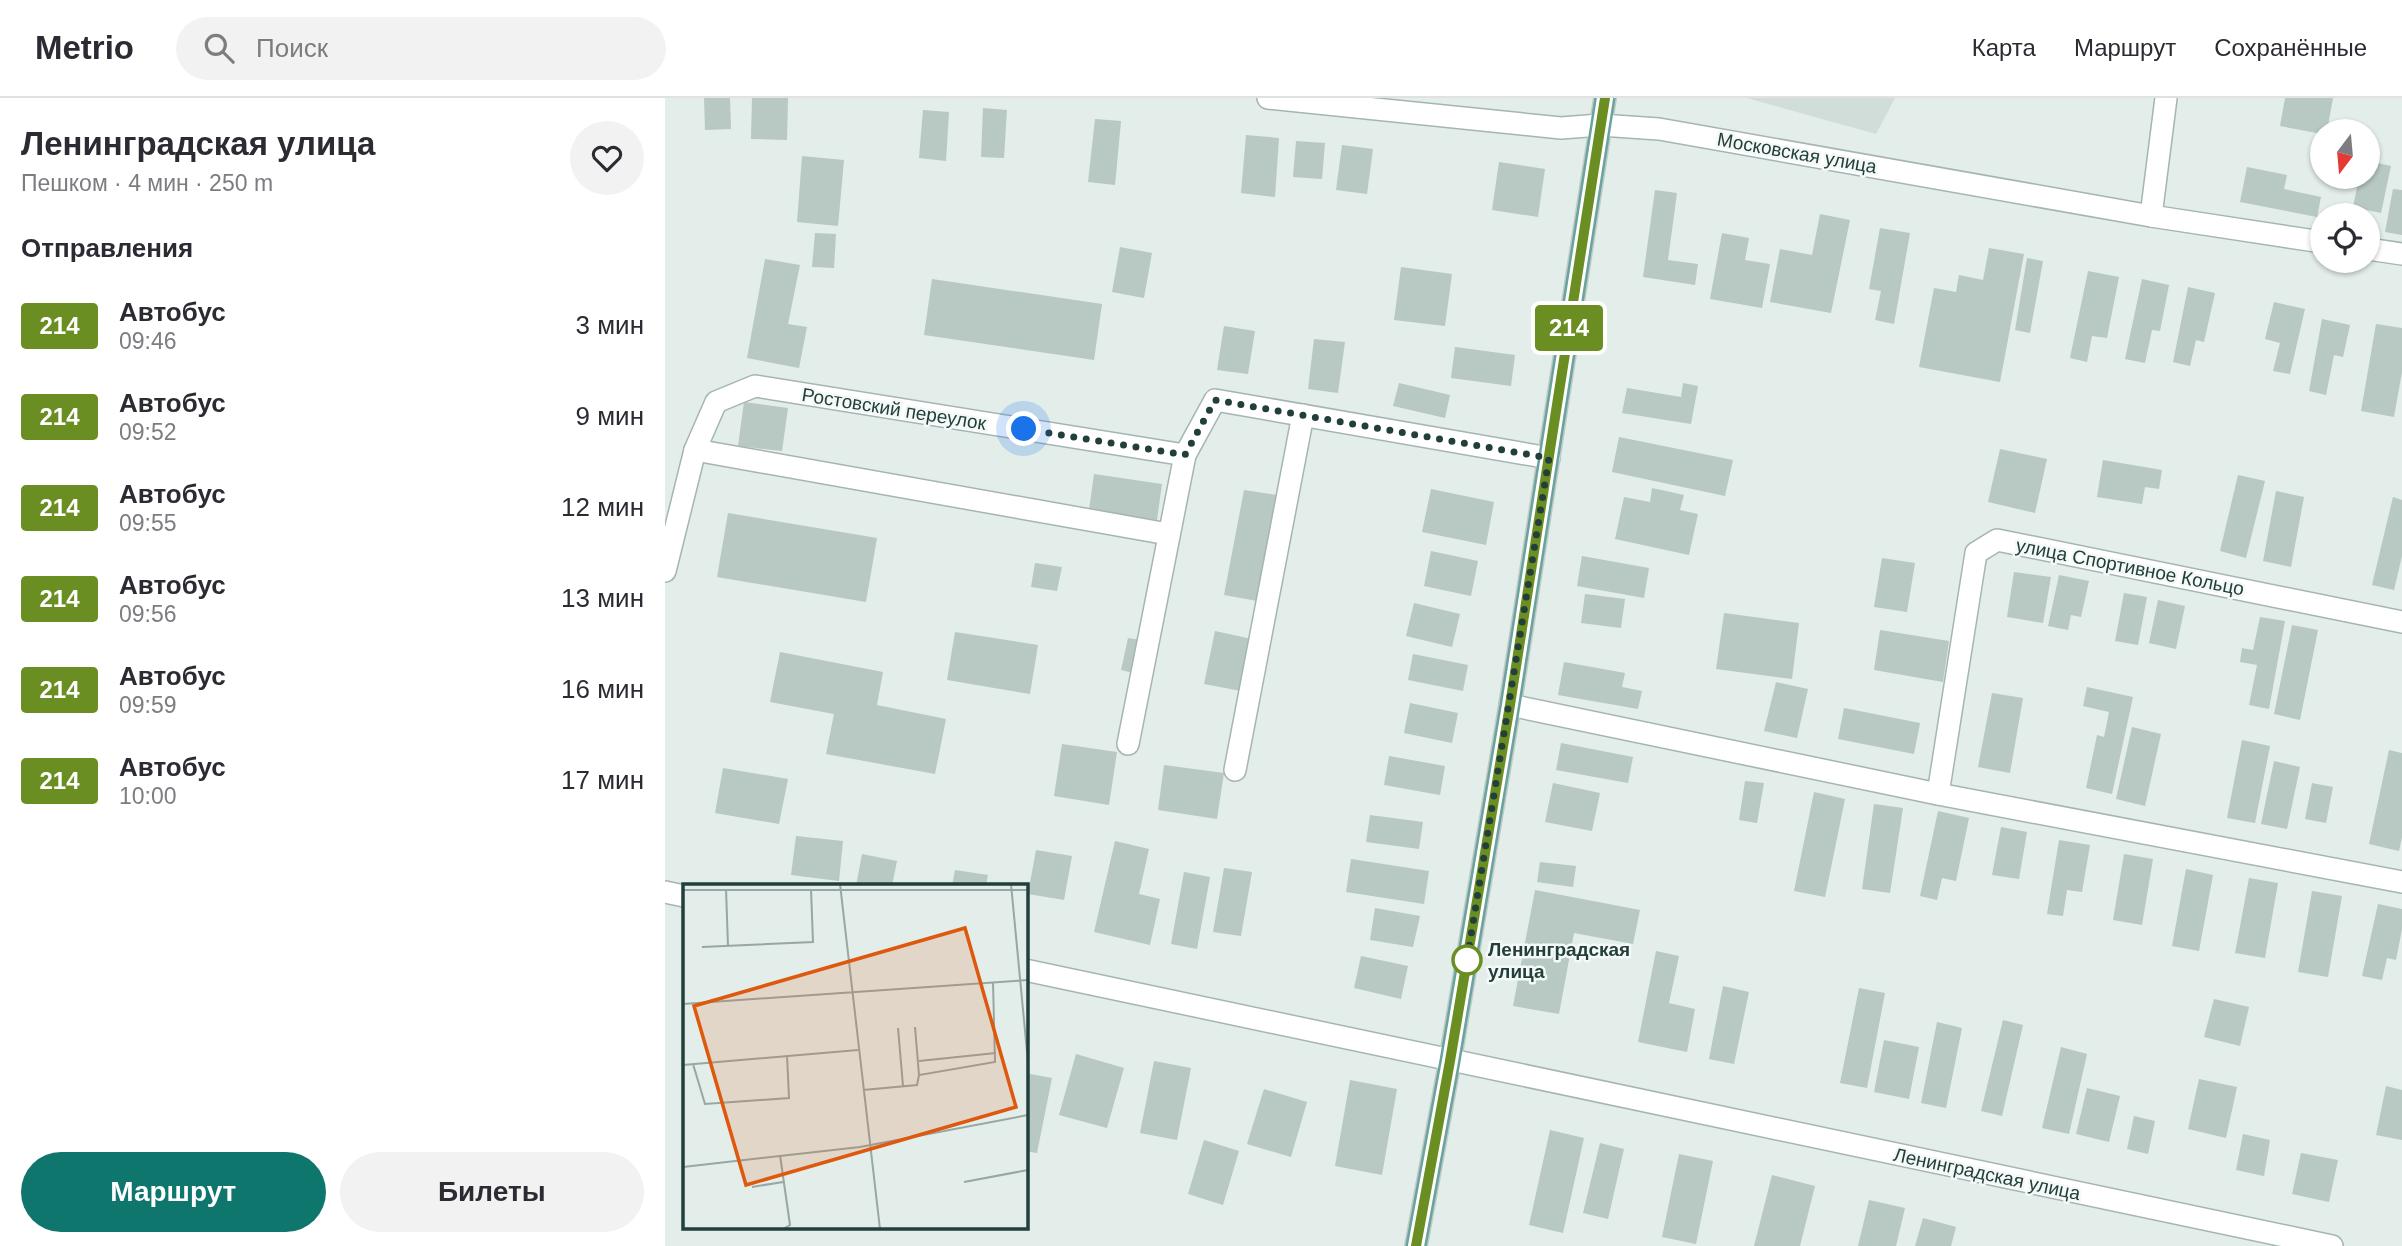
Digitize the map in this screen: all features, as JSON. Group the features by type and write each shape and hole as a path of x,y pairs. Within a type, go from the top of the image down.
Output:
{"main road":[{"path":"1416,1246 1510,705 1605,98"}],"street":[{"name":"Московская улица","path":"1268,98 1561,128 1600,125 1659,129 2151,216 2310,240"},
{"path":"2151,216 2166,98"},
{"path":"2380,251 2402,254"},
{"name":"Ростовский переулок","path":"665,571 695,450 716,402 755,386 1185,455"},
{"path":"1128,744 1185,455 1215,400 1549,458"},
{"path":"1234,770 1303,415"},
{"path":"695,450 1168,534"},
{"name":"улица Спортивное Кольцо","path":"1938,794 1976,552 1997,540 2402,622"},
{"path":"1510,705 1938,794 2402,882"},
{"path":"665,892 683,896"},
{"name":"Ленинградская улица","path":"1027,970 2332,1246"}],"shaded area":[{"path":"1747,98 1895,98 1876,134"}],"building":[{"path":"704,98 730,98 731,129 705,130"},
{"path":"752,98 788,98 787,140 751,139"},
{"path":"2285,98 2333,98 2329,119 2310,119 2310,132 2280,126"},
{"path":"983,108 1007,110 1004,158 981,157"},
{"path":"923,110 949,112 946,161 919,158"},
{"path":"1095,119 1121,121 1115,185 1088,182"},
{"path":"1246,135 1279,138 1275,197 1241,193"},
{"path":"1296,141 1325,143 1322,179 1293,177"},
{"path":"1342,145 1373,149 1367,194 1336,190"},
{"path":"802,156 844,160 838,226 797,222"},
{"path":"1499,162 1545,169 1538,217 1492,210"},
{"path":"2380,164 2391,166 2381,213 2380,203 2354,203 2357,189 2380,189"},
{"path":"2247,167 2287,175 2284,189 2321,197 2320,203 2310,203 2310,216 2240,202"},
{"path":"2393,189 2402,190 2402,235 2385,232"},
{"path":"1655,190 1677,193 1668,260 1698,264 1695,285 1643,277"},
{"path":"1820,214 1850,220 1831,313 1770,302 1780,249 1812,255"},
{"path":"1880,228 1910,233 1894,324 1875,320 1881,291 1869,289"},
{"path":"815,233 836,234 834,268 812,267"},
{"path":"1722,233 1749,238 1745,260 1770,264 1762,308 1710,299"},
{"path":"1120,247 1152,253 1144,298 1112,292"},
{"path":"1989,248 2024,254 2000,382 1919,367 1934,288 1956,292 1959,275 1983,280"},
{"path":"2027,258 2043,261 2030,333 2015,330"},
{"path":"765,259 800,265 788,324 807,327 799,368 747,358"},
{"path":"1401,267 1452,274 1445,326 1394,320"},
{"path":"2088,271 2119,277 2107,338 2092,336 2087,362 2070,358"},
{"path":"932,279 1102,304 1094,360 924,335"},
{"path":"2142,279 2169,285 2160,331 2152,330 2145,363 2125,359"},
{"path":"2188,287 2215,293 2204,342 2196,340 2190,366 2173,362"},
{"path":"2274,302 2305,309 2290,374 2273,371 2280,343 2265,339"},
{"path":"2322,319 2350,325 2343,357 2334,355 2326,395 2309,391"},
{"path":"2376,324 2402,328 2402,372 2394,417 2361,411"},
{"path":"1224,326 1255,331 1248,374 1217,370"},
{"path":"1314,339 1345,342 1338,393 1308,389"},
{"path":"1455,347 1515,355 1511,386 1451,378"},
{"path":"1399,383 1450,395 1445,418 1393,406"},
{"path":"1683,383 1698,386 1691,424 1622,413 1627,388 1681,397"},
{"path":"744,402 788,408 782,451 738,446"},
{"path":"1619,437 1733,460 1725,496 1612,472"},
{"path":"2000,449 2047,459 2035,513 1988,502"},
{"path":"2103,460 2162,470 2159,489 2145,487 2142,504 2097,497"},
{"path":"1094,474 1162,484 1157,520 1089,510"},
{"path":"2238,475 2265,481 2246,558 2220,551"},
{"path":"1652,488 1684,495 1680,510 1698,514 1689,555 1615,539 1624,497 1650,502"},
{"path":"1431,489 1494,502 1486,545 1422,532"},
{"path":"1244,490 1277,495 1257,601 1224,595"},
{"path":"2276,491 2304,497 2291,567 2263,561"},
{"path":"2393,497 2402,500 2402,556 2394,590 2372,585"},
{"path":"728,513 877,538 866,602 717,577"},
{"path":"1431,551 1478,561 1471,596 1424,586"},
{"path":"1582,556 1649,568 1644,598 1577,586"},
{"path":"1882,558 1915,563 1907,612 1874,607"},
{"path":"1035,563 1062,567 1057,591 1031,587"},
{"path":"2014,572 2051,577 2043,623 2007,617"},
{"path":"2059,575 2089,581 2081,617 2071,615 2068,630 2048,626"},
{"path":"2124,593 2147,597 2138,645 2115,641"},
{"path":"1585,594 1625,599 1621,628 1581,623"},
{"path":"2158,600 2185,606 2176,649 2149,643"},
{"path":"1414,603 1460,614 1452,647 1406,636"},
{"path":"1724,613 1799,623 1792,679 1716,669"},
{"path":"2260,617 2285,621 2269,709 2249,705 2257,665 2240,662 2242,648 2253,650"},
{"path":"2292,625 2318,630 2300,720 2274,714"},
{"path":"1880,630 1949,641 1943,682 1874,670"},
{"path":"1215,631 1252,639 1241,691 1204,684"},
{"path":"955,632 1038,645 1030,694 947,680"},
{"path":"1128,638 1140,640 1133,673 1121,670"},
{"path":"780,652 883,672 877,705 946,719 935,774 826,754 834,714 770,702"},
{"path":"1413,654 1468,665 1463,691 1408,680"},
{"path":"1564,662 1625,673 1622,687 1642,691 1638,709 1558,695"},
{"path":"1776,682 1808,689 1797,738 1764,731"},
{"path":"2087,687 2133,697 2112,794 2086,788 2097,735 2104,737 2109,712 2083,706"},
{"path":"1992,693 2023,698 2010,773 1978,767"},
{"path":"1410,703 1458,713 1452,743 1404,733"},
{"path":"1844,708 1920,723 1914,754 1838,739"},
{"path":"2132,727 2161,734 2145,806 2116,799"},
{"path":"2242,740 2270,746 2255,823 2227,818"},
{"path":"1561,743 1633,757 1628,783 1556,770"},
{"path":"1062,744 1117,752 1109,805 1054,796"},
{"path":"2389,750 2402,753 2402,837 2399,851 2369,844"},
{"path":"1389,756 1445,766 1440,795 1384,785"},
{"path":"2274,761 2300,767 2287,829 2261,824"},
{"path":"1164,765 1224,773 1217,819 1158,810"},
{"path":"723,768 788,779 779,824 715,813"},
{"path":"1745,781 1764,783 1757,823 1739,820"},
{"path":"1553,783 1600,793 1592,831 1545,822"},
{"path":"2312,783 2333,787 2326,823 2305,819"},
{"path":"1814,792 1845,799 1825,897 1794,891"},
{"path":"1874,804 1903,808 1890,893 1862,889"},
{"path":"1938,811 1969,818 1956,881 1942,878 1937,900 1920,896"},
{"path":"1370,815 1423,822 1419,849 1366,842"},
{"path":"2001,827 2027,832 2019,879 1992,875"},
{"path":"796,836 843,841 839,881 791,875"},
{"path":"2059,840 2090,845 2082,892 2067,890 2063,916 2047,914"},
{"path":"1115,841 1149,849 1139,894 1160,899 1150,945 1094,932"},
{"path":"1036,850 1072,856 1064,900 1028,894"},
{"path":"862,854 897,861 892,884 856,884"},
{"path":"2124,854 2153,859 2142,925 2113,920"},
{"path":"1351,859 1429,871 1424,904 1346,892"},
{"path":"1540,862 1576,866 1573,887 1537,882"},
{"path":"1224,868 1252,872 1241,936 1213,932"},
{"path":"2186,869 2213,875 2199,951 2172,946"},
{"path":"955,870 988,875 986,884 952,884"},
{"path":"1184,872 1210,877 1197,949 1171,944"},
{"path":"2249,878 2278,883 2265,958 2235,953"},
{"path":"1535,890 1640,910 1633,944 1574,933 1559,1014 1513,1006"},
{"path":"2312,891 2342,896 2328,977 2298,972"},
{"path":"2378,904 2402,909 2402,929 2396,960 2387,958 2382,980 2362,976"},
{"path":"1375,908 1420,916 1413,947 1370,940"},
{"path":"1656,951 1679,956 1669,1003 1695,1009 1687,1052 1638,1042"},
{"path":"1361,956 1408,966 1401,999 1354,988"},
{"path":"1723,986 1749,992 1734,1064 1709,1059"},
{"path":"1859,988 1885,993 1867,1088 1840,1083"},
{"path":"2214,999 2249,1007 2240,1046 2204,1037"},
{"path":"2003,1020 2023,1025 2002,1116 1981,1111"},
{"path":"1937,1022 1962,1028 1946,1108 1921,1103"},
{"path":"1884,1040 1919,1047 1909,1099 1874,1092"},
{"path":"2061,1047 2087,1054 2069,1134 2042,1128"},
{"path":"1076,1054 1124,1068 1107,1128 1059,1115"},
{"path":"1154,1061 1191,1068 1177,1140 1140,1133"},
{"path":"1027,1073 1052,1078 1037,1153 1027,1151"},
{"path":"2199,1079 2237,1087 2226,1138 2188,1129"},
{"path":"1350,1080 1397,1089 1382,1175 1335,1166"},
{"path":"2386,1086 2402,1090 2402,1140 2376,1135"},
{"path":"2087,1088 2120,1096 2109,1142 2076,1134"},
{"path":"1264,1089 1307,1102 1291,1157 1247,1144"},
{"path":"2134,1116 2155,1121 2148,1154 2127,1149"},
{"path":"1550,1130 1584,1138 1563,1233 1529,1225"},
{"path":"2243,1134 2270,1140 2264,1176 2236,1170"},
{"path":"1204,1140 1239,1151 1223,1205 1188,1194"},
{"path":"1600,1143 1624,1149 1608,1219 1583,1213"},
{"path":"2301,1153 2338,1160 2329,1202 2292,1194"},
{"path":"1679,1154 1713,1161 1696,1244 1662,1237"},
{"path":"1772,1175 1815,1186 1800,1246 1754,1246"},
{"path":"1869,1200 1905,1208 1896,1246 1858,1246"},
{"path":"1923,1218 1956,1227 1951,1246 1915,1246"}],"bus line":[{"name":"214","path":"1416,1246 1510,705 1605,98"}],"place":[{"name":"Ленинградская улица","path":"1467,960"}],"route":[{"path":"1024,429 1185,455 1215,400 1549,458 1467,960"}]}
